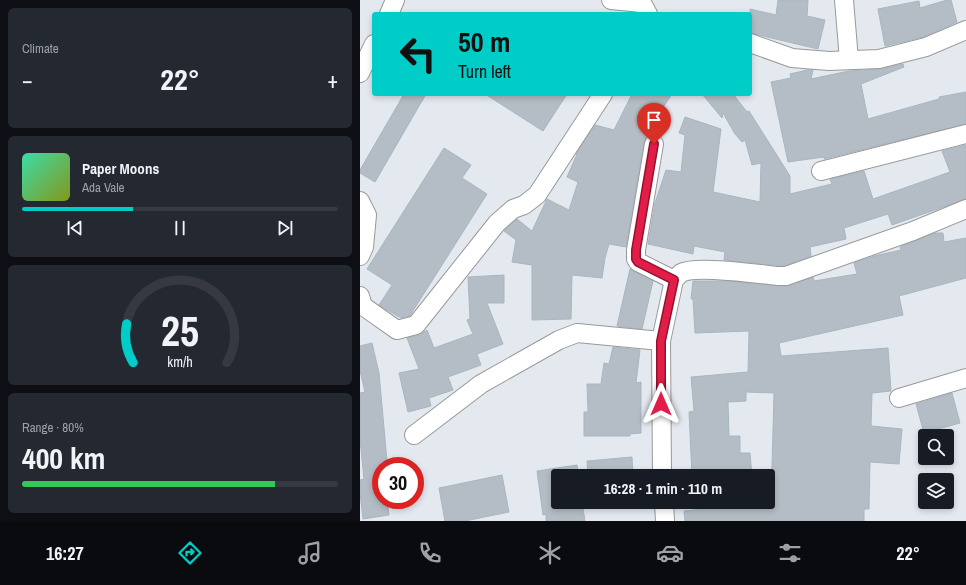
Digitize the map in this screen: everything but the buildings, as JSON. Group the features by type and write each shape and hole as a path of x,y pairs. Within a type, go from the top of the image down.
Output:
{"street":[{"path":"389,12 395,0"},
{"path":"611,0 642,3 647,12"},
{"path":"844,0 849,60"},
{"path":"752,44 792,58 829,62 879,59 926,47 966,30"},
{"path":"360,73 372,48"},
{"path":"360,296 363,306 397,330 416,325 497,223 513,209 524,205 537,195 602,96"},
{"path":"820,171 966,134"},
{"path":"654,144 636,250 636,259 638,262 674,280"},
{"path":"360,201 367,215 364,247 360,256"},
{"path":"662,469 661,341 674,280 680,273 691,270 786,276 913,231 966,209"},
{"path":"414,435 481,384 559,340 577,333 661,341"},
{"path":"899,398 966,378"},
{"path":"665,509 666,521"}],"route":[{"path":"654,144 636,250 636,259 638,262 674,280 661,341 661,404"}]}
